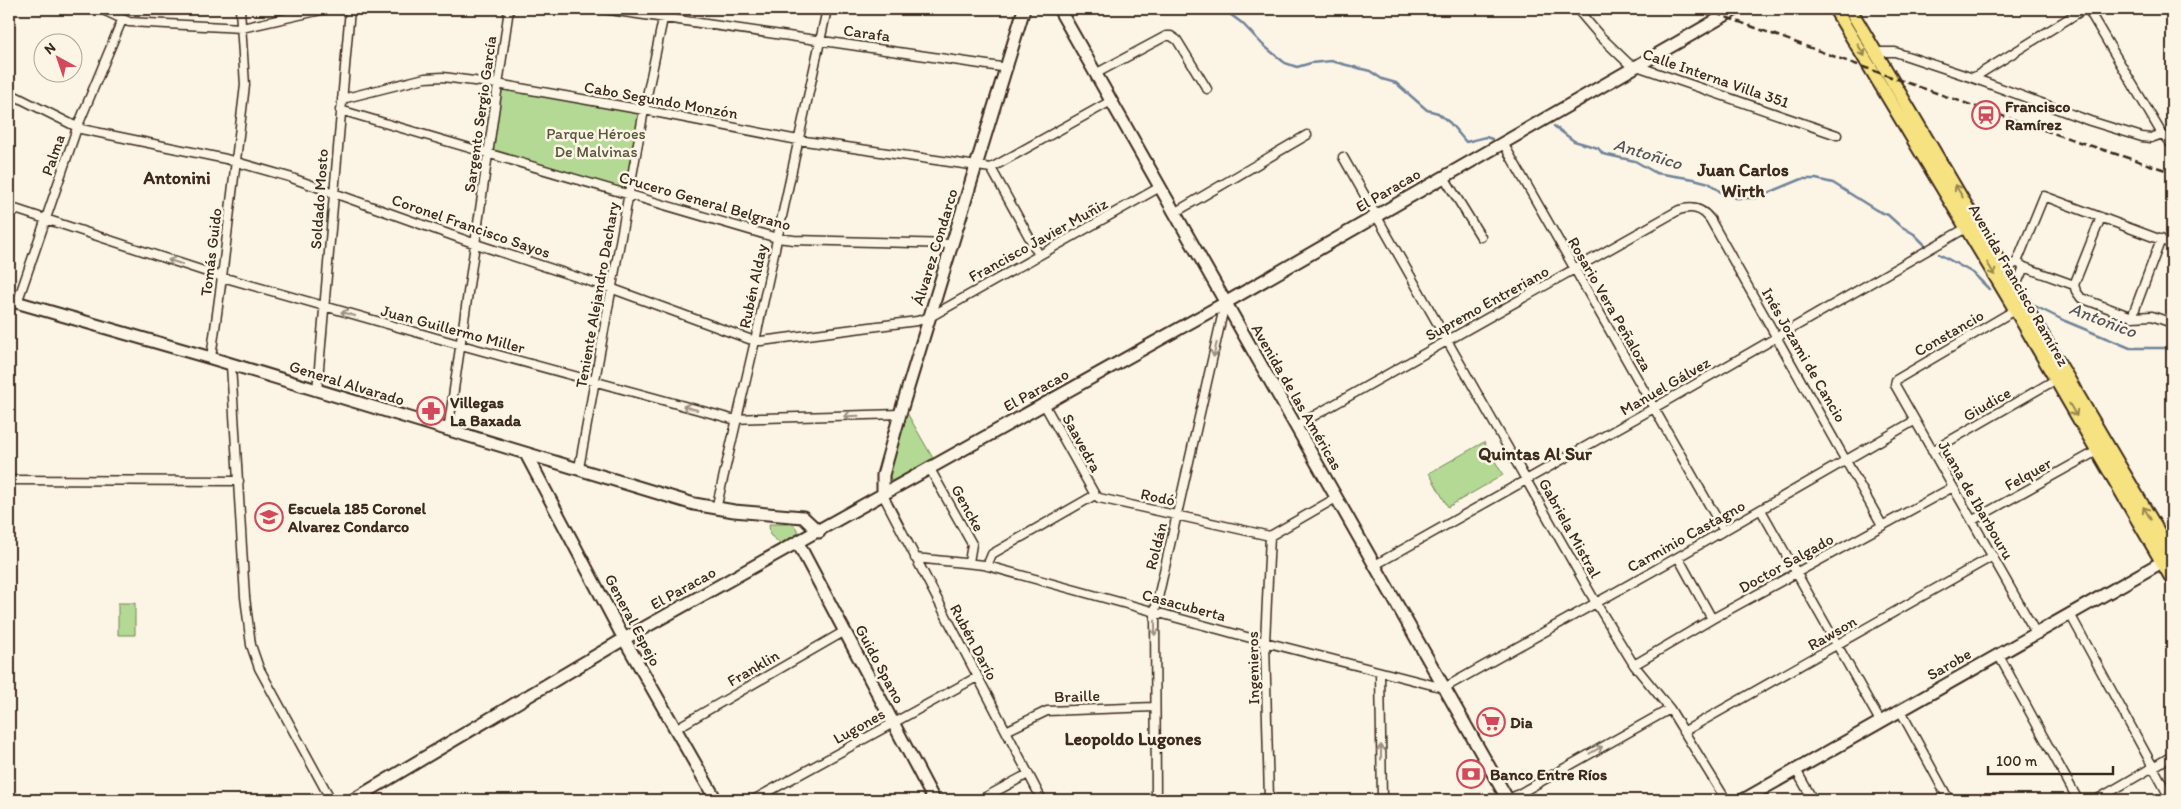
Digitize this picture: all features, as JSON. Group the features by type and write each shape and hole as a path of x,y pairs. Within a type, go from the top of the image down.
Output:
{"main road":[{"name":"Avenida Francisco Ramírez","path":"1836,9 2015,310 2096,451 2169,557"},
{"name":"Avenida Francisco Ramírez","path":"1850,9 2015,288 2169,557 2172,579"}],"street":[{"path":"101,9 122,20 242,28 326,9"},
{"path":"240,9 242,28"},
{"name":"Soldado Mosto","path":"317,391 350,9"},
{"name":"Sargento Sergio García","path":"448,431 509,9"},
{"name":"Carafa","path":"603,9 1008,68"},
{"name":"Teniente Alejandro Dachary","path":"579,468 644,110 665,9"},
{"name":"Rubén Alday","path":"716,509 755,341 827,9"},
{"name":"Álvarez Condarco","path":"883,495 883,475 900,414 1008,68 1024,9"},
{"name":"Avenida de las Américas","path":"1059,9 1508,800"},
{"name":"Calle Interna Villa 351","path":"1577,9 1600,36 1628,63 1838,135"},
{"name":"El Paracao","path":"353,800 624,639 1225,303 1736,9"},
{"path":"1973,78 2086,9 2162,134 2171,142"},
{"name":"Palma","path":"13,301 45,220 77,128 122,20"},
{"name":"Tomás Guido","path":"210,358 222,277 245,85 242,28"},
{"path":"1095,74 1166,36 1171,36 1177,40 1207,89"},
{"path":"1876,52 1895,52 1973,78 2090,121 2142,137 2151,138 2162,134"},
{"name":"Cabo Segundo Monzón","path":"342,99 434,77 497,84 798,140 991,168"},
{"name":"Coronel Francisco Sayos","path":"9,93 77,128 235,161 333,192 476,244 613,289 755,341 761,342 917,321 930,317"},
{"path":"1039,255 991,168 1111,101"},
{"name":"Crucero General Belgrano","path":"340,110 488,151 777,238 953,244"},
{"path":"1174,213 1307,135"},
{"name":"Rosario Vera Peñaloza","path":"1503,143 1724,531"},
{"name":"Gabriela Mistral","path":"1343,156 1596,603 1634,664 1670,709 1726,800"},
{"path":"1444,177 1480,237"},
{"name":"Francisco Javier Muñiz","path":"930,317 1160,187"},
{"path":"2004,270 2016,262 2044,196 2172,244"},
{"name":"Juan Guillermo Miller","path":"9,206 45,220 222,277 461,345 737,420 900,414"},
{"name":"Supremo Entreriano","path":"1296,426 1679,210 1693,208"},
{"name":"Inés Jozami de Cancio","path":"1693,208 1706,213 1710,219 1848,460 1882,525"},
{"path":"2101,217 2074,285 2076,291 2081,298 2132,317 2152,316 2172,323"},
{"name":"Manuel Gálvez","path":"1375,565 1526,478 1654,408 1966,228"},
{"path":"2132,317 2161,240"},
{"path":"2016,262 2024,267 2074,285"},
{"path":"2015,288 2024,267"},
{"name":"General Alvarado","path":"13,301 716,509 803,517 818,532"},
{"name":"Roldán","path":"1156,800 1154,707 1155,611 1225,303"},
{"name":"Constancio","path":"1896,380 2015,310"},
{"path":"231,365 245,597 251,645 259,668 331,800"},
{"name":"Juana de Ibarbouru","path":"1896,380 1895,384 1914,421 2036,633"},
{"name":"Giudice","path":"1932,451 2055,380"},
{"name":"Saavedra","path":"1044,404 1095,495"},
{"name":"Carminio Castagno","path":"1444,688 1761,510 1914,421"},
{"name":"Felquer","path":"1972,520 2096,451"},
{"name":"General Espejo","path":"526,454 624,639 716,800"},
{"name":"Gencke","path":"930,469 972,544 973,548 969,562"},
{"path":"9,480 239,481"},
{"name":"Doctor Salgado","path":"1634,664 1712,619 1953,487"},
{"name":"Rubén Darío","path":"883,495 1042,800"},
{"path":"987,566 992,554 1095,495"},
{"name":"Rodó","path":"1095,495 1099,498 1270,536"},
{"path":"1270,536 1336,498"},
{"path":"1761,510 1880,721"},
{"name":"Ingenieros","path":"1269,800 1266,642 1270,536"},
{"name":"Guido Spano","path":"798,543 934,800"},
{"name":"Rawson","path":"1683,732 1993,556"},
{"path":"1678,557 1712,619"},
{"name":"Sarobe","path":"1743,800 2169,557"},
{"name":"Casacuberta","path":"915,558 969,562 987,566 1444,688"},
{"path":"2070,614 2171,800"},
{"name":"Franklin","path":"675,729 844,631"},
{"path":"1998,654 2078,800"},
{"path":"1380,672 1382,800"},
{"name":"Lugones","path":"753,800 977,677"},
{"name":"Braille","path":"1006,731 1047,711 1154,707"},
{"path":"1508,800 1670,709"},
{"path":"1900,710 1949,800"},
{"path":"2096,800 2172,756"},
{"path":"1796,770 1813,800"},
{"path":"980,800 1028,774"}],"green space":[{"name":"Parque Héroes De Malvinas","path":"497,84 644,110 629,194 488,151"},
{"path":"907,413 934,460 892,481 888,473"},
{"path":"1484,442 1503,475 1448,507 1429,473"},
{"path":"769,524 793,524 799,532 797,537 781,544 770,535"},
{"path":"118,603 135,603 135,635 118,635"}],"waterway":[{"name":"Antoñico","path":"1223,9 1242,23 1263,45 1285,63 1297,67 1311,63 1331,61 1370,71 1382,79 1396,83 1427,110 1438,113 1450,123 1466,142 1486,137 1492,139"},
{"name":"Antoñico","path":"1554,126 1574,141 1598,148 1603,154 1635,161 1656,173 1709,183 1722,193 1736,198 1756,198 1802,179 1816,179 1833,183 1876,210 1888,215 1899,225 1914,234 1926,246"},
{"name":"Antoñico","path":"1939,254 1973,273 1989,289"},
{"name":"Antoñico","path":"2029,303 2065,321 2130,348 2172,348"}],"railway":[{"path":"1704,9 1937,93 2172,172"}],"place":[{"name":"Francisco Ramírez","path":"1986,115"},
{"name":"Villegas La Baxada","path":"431,411"},
{"name":"Escuela 185 Coronel Alvarez Condarco","path":"269,517"},
{"name":"Dia","path":"1491,722"},
{"name":"Banco Entre Ríos","path":"1471,774"}],"district":[{"name":"Antonini","path":"177,178"},
{"name":"Juan Carlos Wirth","path":"1743,180"},
{"name":"Quintas Al Sur","path":"1535,454"},
{"name":"Leopoldo Lugones","path":"1133,739"}]}
